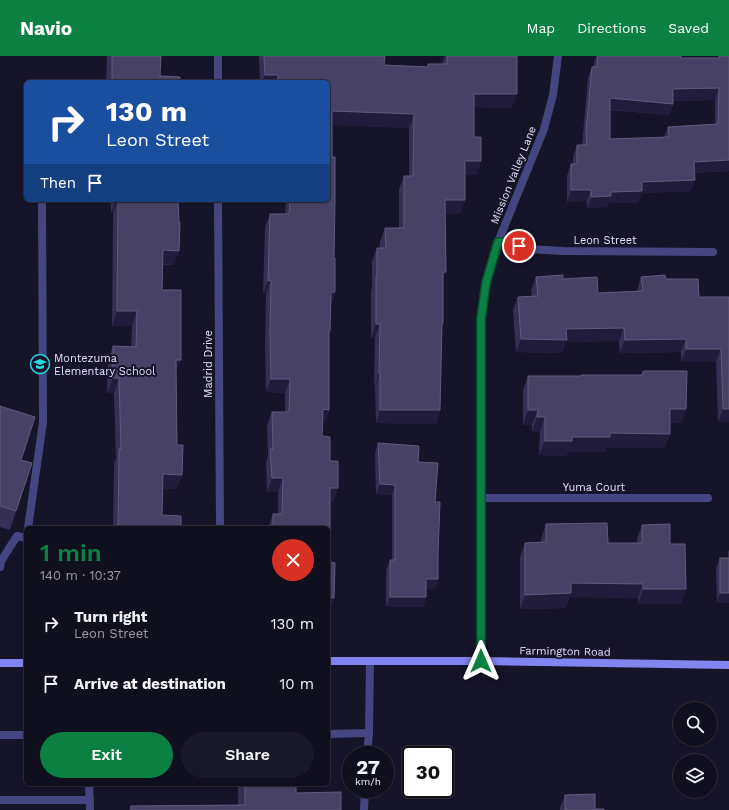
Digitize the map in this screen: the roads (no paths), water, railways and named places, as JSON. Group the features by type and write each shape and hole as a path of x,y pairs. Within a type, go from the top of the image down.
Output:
{"main road":[{"name":"Farmington Road","path":"330,661 481,661 729,665"},
{"path":"0,663 24,663"}],"street":[{"path":"218,56 218,80"},
{"name":"Mission Valley Lane","path":"481,661 481,319 486,283 498,242 544,129 553,95 558,56"},
{"path":"28,526 43,422 42,202"},
{"name":"Madrid Drive","path":"218,202 220,526"},
{"name":"Leon Street","path":"498,242 529,249 562,251 713,252"},
{"name":"Yuma Court","path":"481,498 708,498"},
{"path":"0,567 17,536 24,538"},
{"path":"368,746 370,661"},
{"path":"330,734 369,733"},
{"path":"0,735 24,735"},
{"path":"89,786 90,810"},
{"path":"364,810 365,798"},
{"path":"0,800 90,800"}],"place":[{"name":"Montezuma Elementary School","path":"40,364"}]}
